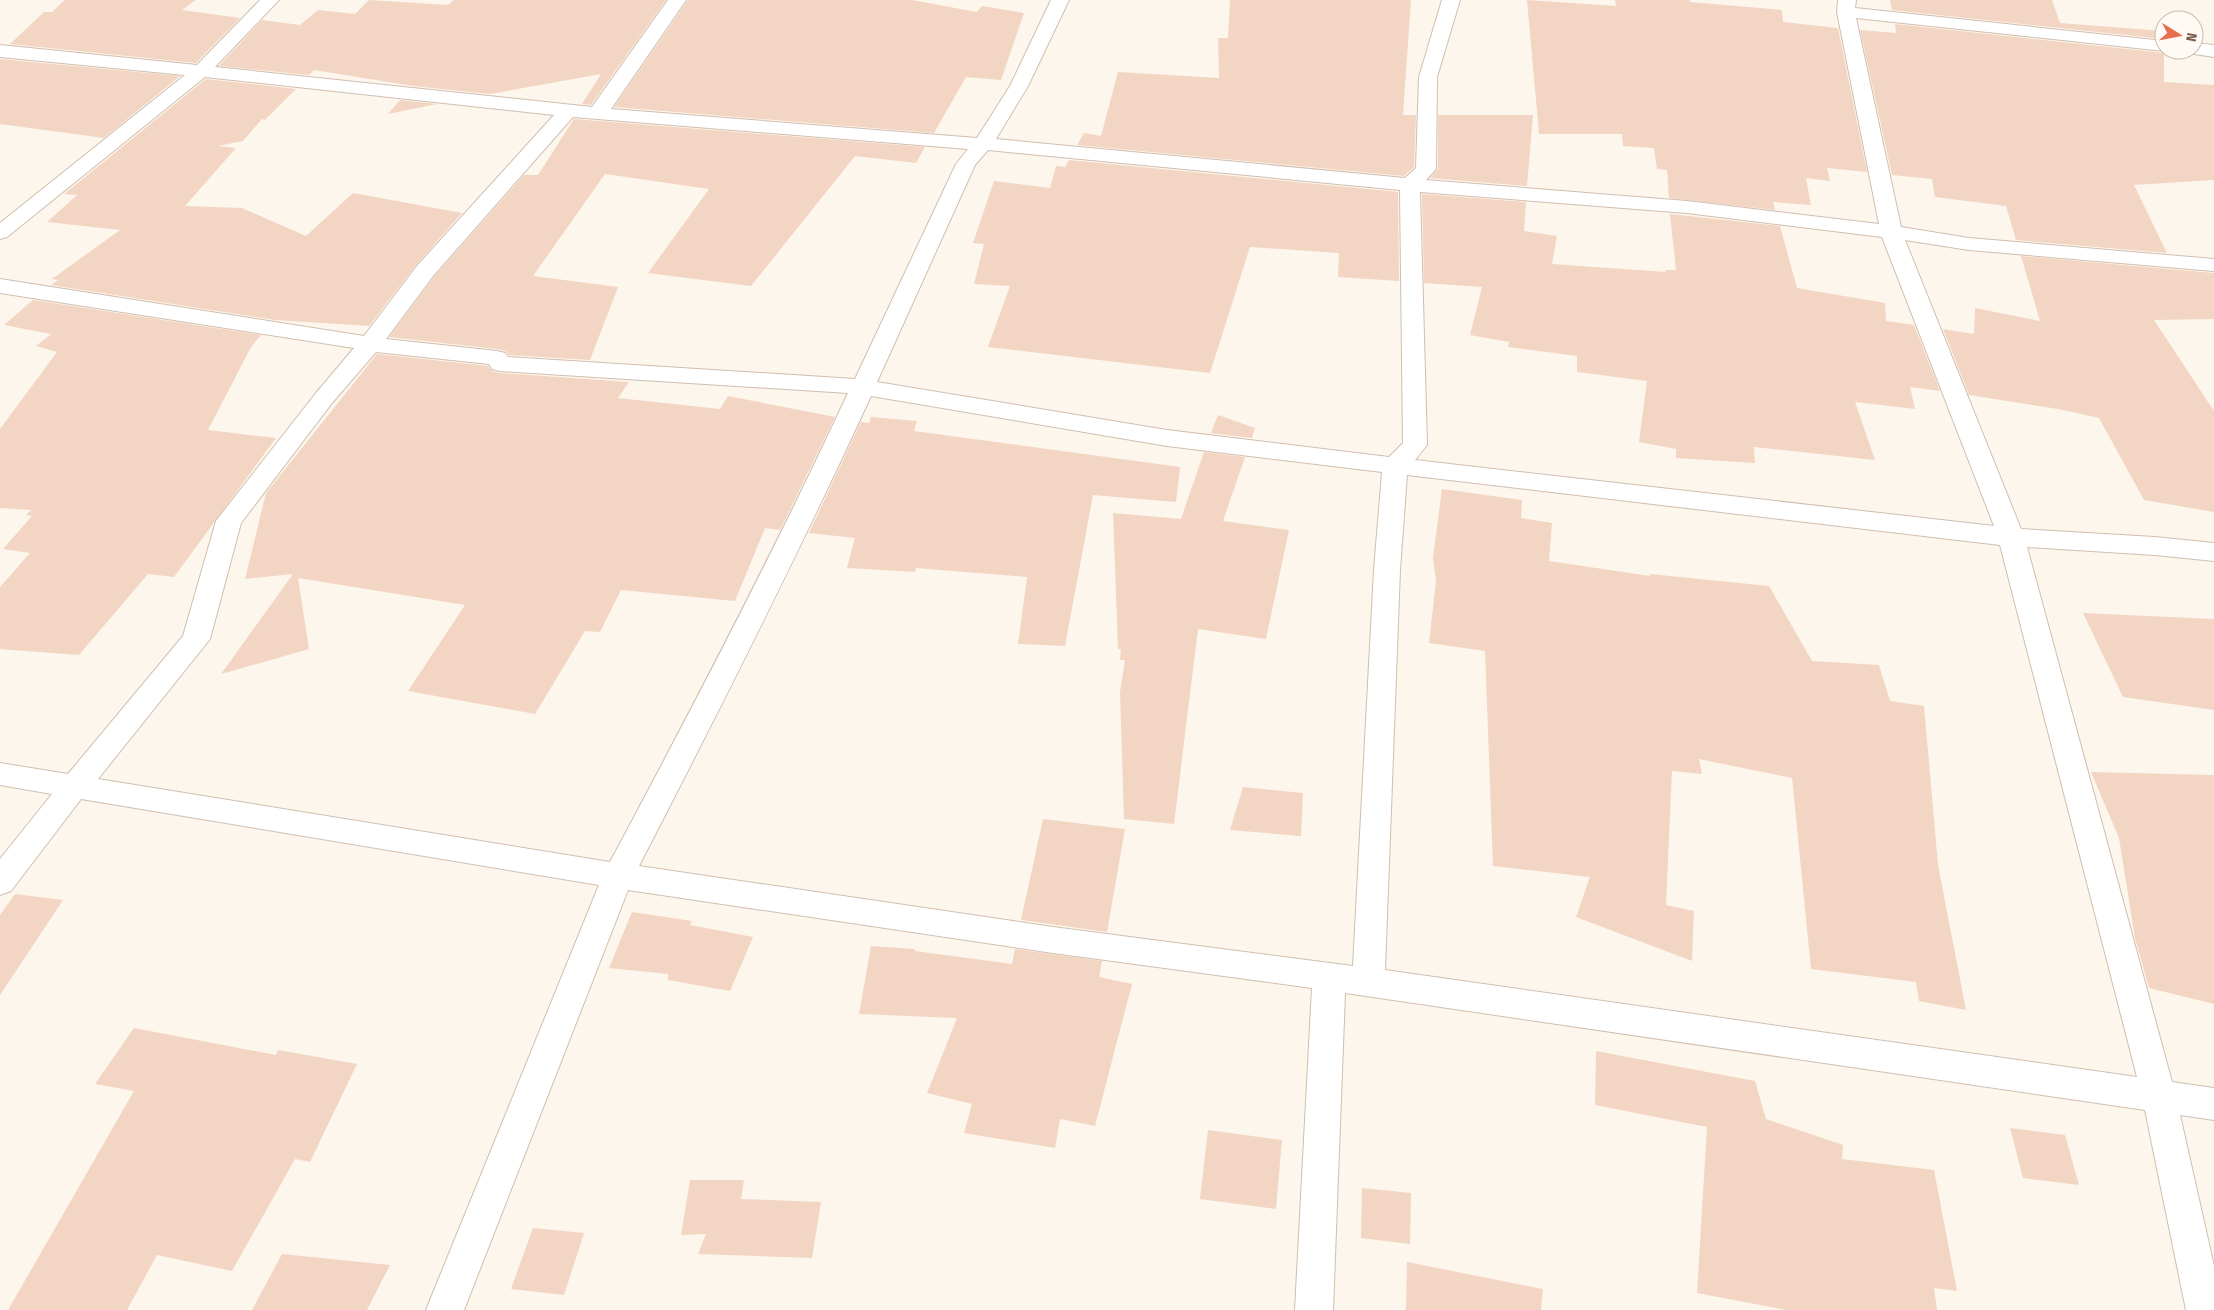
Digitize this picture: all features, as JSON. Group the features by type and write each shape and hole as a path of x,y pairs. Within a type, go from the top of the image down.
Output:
{"street":[{"path":"0,233 201,71 270,0"},
{"path":"598,113 677,0"},
{"path":"445,1310 618,876 731,660 808,506 966,164 984,144 1027,71 1060,0"},
{"path":"1368,982 1387,570 1395,466 1415,445 1410,185 1426,169 1428,77 1451,0"},
{"path":"2154,45 1846,6 1891,232 2011,537 2159,1096 2205,1310"},
{"path":"0,50 137,62 201,71 568,112 984,144 1410,185 1687,207 1891,232 1969,244 2214,265"},
{"path":"0,882 74,787 196,639 229,521 324,398 370,344 425,271 568,112"},
{"path":"0,286 370,344 497,358 500,364 862,387 1167,438 1395,466 2011,537 2155,546 2214,552"},
{"path":"0,774 618,876 2214,1104"},
{"path":"1314,1310 1329,978"}],"building":[{"path":"65,0 196,0 182,10 240,18 196,63 10,44 44,12 52,12"},
{"path":"369,0 448,5 454,0 666,0 591,105 582,104 601,74 490,94 413,86 314,70 309,75 219,66 262,20 300,25 318,10 355,14"},
{"path":"688,0 912,0 977,12 982,6 1024,13 1001,80 966,77 934,133 614,107"},
{"path":"1230,0 1411,0 1403,115 1416,115 1414,167 1404,176 1077,145 1084,133 1101,136 1118,72 1219,78 1218,38 1228,38"},
{"path":"1527,0 1616,6 1615,0 1690,0 1690,2 1782,10 1783,22 1838,28 1867,172 1827,168 1830,181 1806,178 1811,205 1773,202 1775,210 1669,198 1667,170 1657,169 1654,148 1623,146 1622,134 1539,134"},
{"path":"1890,0 2052,0 2060,23 2154,30 2154,38 1892,10"},
{"path":"1895,24 2154,52 2154,60 2164,60 2164,82 2214,85 2214,180 2134,185 2167,253 2016,240 2006,206 1935,197 1932,179 1892,175 1860,30 1896,33"},
{"path":"0,59 180,76 104,138 0,124"},
{"path":"206,79 296,89 265,120 262,119 243,141 218,146 236,148 185,206 242,208 306,236 353,193 462,213 416,265 369,326 275,320 51,285 58,280 52,279 120,230 47,222 77,195 64,194"},
{"path":"400,100 437,104 388,114"},
{"path":"1438,115 1533,115 1527,186 1430,178 1438,169"},
{"path":"574,119 925,147 916,163 855,156 751,286 648,273 709,189 605,174 533,276 618,287 590,360 509,355 505,351 497,349 389,337 434,277 524,175 538,175"},
{"path":"1069,160 1398,192 1399,281 1338,277 1339,253 1250,247 1210,373 988,347 1010,286 974,284 984,244 973,243 994,181 1050,188 1056,166 1065,167"},
{"path":"1422,194 1526,202 1524,231 1557,236 1552,264 1666,272 1665,270 1676,270 1670,214 1780,226 1797,288 1885,303 1886,321 1914,325 1940,391 1910,387 1915,409 1855,402 1875,460 1754,447 1755,463 1676,458 1676,449 1639,442 1647,381 1577,372 1577,356 1508,347 1509,342 1470,335 1482,287 1424,283"},
{"path":"2021,256 2214,273 2214,319 2154,320 2214,411 2214,512 2144,500 2099,418 2058,409 1969,395 1943,329 1974,334 1975,308 2040,321"},
{"path":"33,300 261,335 251,347 208,430 276,438 174,577 148,574 79,655 0,649 0,587 30,553 3,549 32,516 26,515 31,510 0,508 0,429 57,352 36,346 51,334 4,325"},
{"path":"377,354 488,366 492,371 500,373 629,382 618,398 720,409 728,396 835,417 780,530 765,528 735,601 621,590 600,632 585,631 535,714 408,691 465,605 298,578 309,649 221,674 293,574 245,579 266,493"},
{"path":"1218,415 1255,428 1252,438 1211,433"},
{"path":"871,417 917,421 914,431 1180,467 1176,502 1093,495 1065,646 1018,644 1027,577 916,568 915,572 847,568 855,538 809,533 861,422 869,423"},
{"path":"1204,452 1245,457 1223,521 1289,530 1266,639 1198,629 1174,824 1124,819 1120,692 1125,660 1120,660 1121,649 1118,649 1113,513 1181,519"},
{"path":"1442,489 1522,500 1521,518 1552,523 1549,561 1650,576 1650,574 1769,586 1812,661 1879,665 1890,701 1924,706 1938,865 1966,1010 1919,1001 1916,982 1811,969 1792,778 1699,759 1702,774 1672,771 1666,905 1694,911 1692,961 1576,917 1590,877 1493,866 1485,651 1429,643 1436,581 1433,558"},
{"path":"2083,613 2214,619 2214,710 2123,697"},
{"path":"2091,772 2214,775 2214,1004 2149,988 2135,938 2119,838"},
{"path":"1243,787 1303,793 1301,836 1230,830"},
{"path":"1043,819 1125,829 1107,932 1021,920"},
{"path":"15,894 63,900 0,995 0,915"},
{"path":"632,912 692,921 690,925 753,937 730,991 668,980 668,974 609,968"},
{"path":"871,946 915,949 915,951 1012,964 1015,949 1102,961 1099,977 1132,984 1095,1126 1060,1119 1055,1148 964,1133 972,1104 927,1093 957,1018 859,1014"},
{"path":"134,1028 276,1055 278,1050 357,1064 310,1162 295,1159 232,1271 157,1255 127,1310 8,1310 134,1091 95,1084"},
{"path":"1596,1051 1755,1081 1766,1119 1843,1145 1842,1159 1934,1170 1957,1291 1934,1288 1937,1310 1787,1310 1697,1293 1707,1127 1595,1105"},
{"path":"2010,1128 2065,1135 2079,1185 2023,1178"},
{"path":"1208,1130 1282,1140 1276,1209 1200,1199"},
{"path":"690,1180 744,1180 741,1199 821,1202 812,1258 698,1254 706,1234 681,1235"},
{"path":"1362,1188 1411,1193 1410,1244 1361,1238"},
{"path":"533,1228 584,1233 564,1295 511,1289"},
{"path":"282,1254 390,1265 367,1310 252,1310"},
{"path":"1407,1262 1543,1289 1541,1310 1406,1310"}]}
